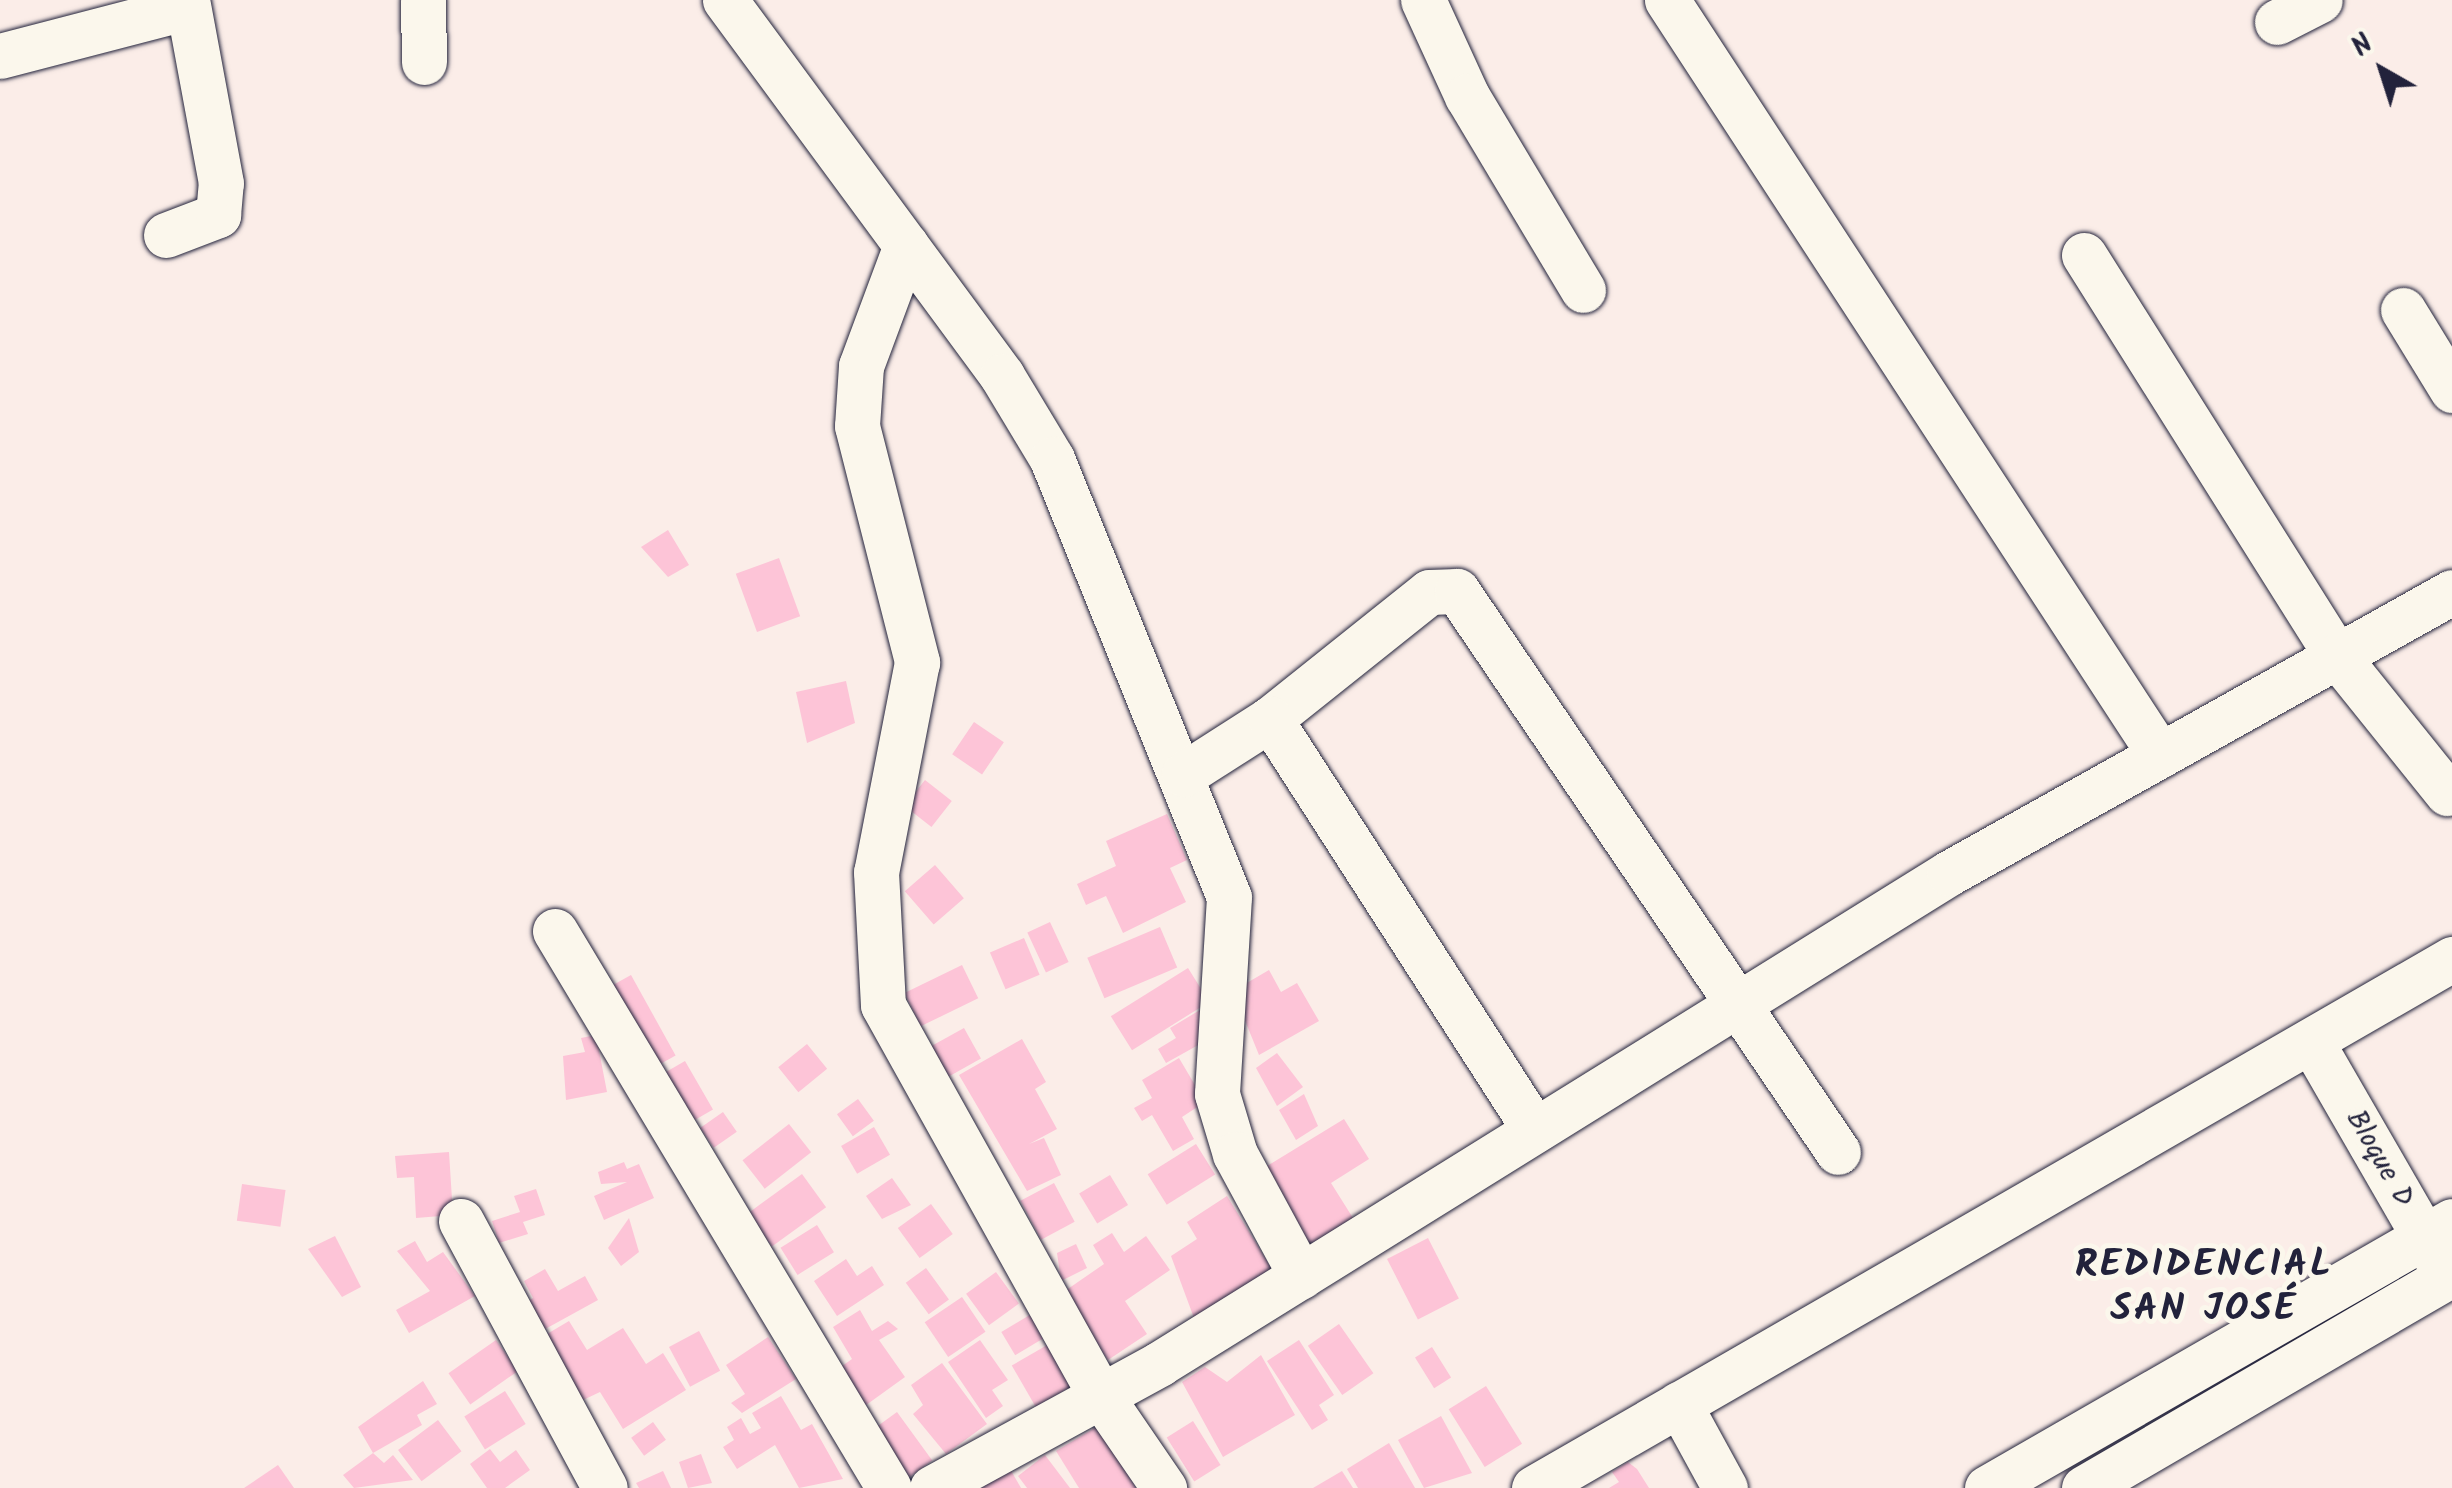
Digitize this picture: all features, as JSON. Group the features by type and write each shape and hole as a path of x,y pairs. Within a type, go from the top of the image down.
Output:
{"street":[{"path":"423,0 424,62"},
{"path":"725,0 906,244 1052,459 1184,774 1229,897 1216,1094 1235,1154 1301,1276"},
{"path":"1423,0 1467,96 1583,290"},
{"path":"1667,0 2160,755"},
{"path":"2277,22 2320,0"},
{"path":"0,56 187,3 221,183 218,215 166,235"},
{"path":"906,244 861,366 857,426 917,662 874,884 883,1005 1101,1396 1164,1488"},
{"path":"2084,254 2337,656 2448,793"},
{"path":"2403,310 2452,390"},
{"path":"1184,774 1270,719 1428,592 1457,591 1838,1152"},
{"path":"932,1488 1101,1396 1301,1276 1739,1003 2160,755 2452,592"},
{"path":"1270,719 1536,1130"},
{"path":"555,931 889,1488"},
{"path":"1534,1488 2452,960"},
{"name":"Bloque D","path":"2311,1041 2438,1229 2450,1278"},
{"path":"461,1221 605,1488"},
{"path":"1987,1488 2438,1229"},
{"path":"2084,1488 2450,1278"},
{"path":"1680,1404 1725,1488"}],"building":[{"path":"668,530 689,565 668,577 641,547"},
{"path":"779,558 800,616 757,632 736,574"},
{"path":"846,681 855,723 807,743 796,692"},
{"path":"974,722 1004,742 982,774 952,754"},
{"path":"925,780 952,801 931,827 905,806"},
{"path":"1167,814 1187,860 1170,868 1186,902 1123,933 1106,896 1086,905 1077,884 1116,866 1106,841"},
{"path":"935,865 964,898 934,924 905,891"},
{"path":"1050,922 1069,962 1046,972 1027,933"},
{"path":"1160,927 1177,968 1104,998 1087,958"},
{"path":"1024,938 1040,975 1006,989 990,952"},
{"path":"962,965 978,998 921,1026 904,993"},
{"path":"1188,968 1209,1002 1132,1050 1111,1016"},
{"path":"1269,970 1281,992 1297,983 1319,1021 1259,1055 1233,991"},
{"path":"631,975 676,1055 646,1072 601,991"},
{"path":"1205,1007 1218,1034 1166,1063 1158,1049 1176,1038 1170,1028"},
{"path":"964,1028 981,1059 940,1081 923,1051"},
{"path":"596,1035 607,1092 566,1100 563,1056 585,1052 581,1038"},
{"path":"1022,1039 1046,1082 1035,1089 1057,1129 1029,1144 1044,1138 1061,1175 1027,1191 959,1075"},
{"path":"807,1044 827,1069 798,1092 778,1067"},
{"path":"1277,1053 1303,1087 1277,1106 1256,1068"},
{"path":"1179,1058 1205,1102 1182,1117 1194,1139 1173,1151 1152,1115 1142,1121 1134,1108 1152,1098 1142,1080"},
{"path":"685,1061 713,1109 686,1125 658,1076"},
{"path":"1304,1094 1318,1126 1296,1140 1279,1110"},
{"path":"858,1099 874,1121 853,1136 837,1114"},
{"path":"723,1112 737,1132 714,1148 700,1128"},
{"path":"1344,1119 1369,1159 1331,1183 1353,1218 1306,1247 1259,1171"},
{"path":"789,1124 811,1152 765,1189 743,1160"},
{"path":"874,1127 890,1155 857,1174 841,1146"},
{"path":"1196,1144 1215,1175 1167,1205 1148,1174"},
{"path":"449,1152 453,1215 416,1218 414,1177 397,1178 395,1156"},
{"path":"624,1162 627,1169 639,1164 654,1198 604,1220 594,1196 627,1182 601,1184 598,1172"},
{"path":"802,1174 826,1207 772,1247 748,1213"},
{"path":"1110,1175 1128,1205 1097,1224 1079,1194"},
{"path":"892,1178 911,1205 882,1219 866,1196"},
{"path":"1054,1183 1075,1222 1041,1240 1020,1201"},
{"path":"242,1184 286,1190 280,1227 237,1221"},
{"path":"536,1189 545,1215 523,1222 528,1234 499,1243 492,1221 520,1212 514,1196"},
{"path":"1227,1196 1272,1269 1194,1318 1171,1256 1197,1239 1187,1222"},
{"path":"931,1204 953,1234 920,1258 898,1228"},
{"path":"629,1218 639,1252 621,1266 608,1248"},
{"path":"817,1225 834,1252 797,1275 781,1248"},
{"path":"1112,1233 1124,1252 1146,1236 1170,1270 1125,1301 1147,1334 1108,1360 1062,1293 1104,1264 1093,1245"},
{"path":"335,1236 361,1287 342,1297 308,1249"},
{"path":"1428,1238 1459,1299 1418,1319 1387,1259"},
{"path":"415,1241 427,1262 443,1252 475,1296 409,1333 396,1310 430,1291 397,1251"},
{"path":"1076,1244 1087,1268 1061,1281 1057,1253"},
{"path":"846,1259 857,1276 872,1266 884,1285 837,1316 814,1281"},
{"path":"926,1268 949,1300 929,1314 906,1283"},
{"path":"545,1269 558,1291 585,1276 598,1300 538,1333 522,1305 533,1298 524,1281"},
{"path":"996,1272 1019,1304 989,1325 966,1294"},
{"path":"962,1297 985,1332 948,1357 925,1322"},
{"path":"860,1310 872,1331 888,1321 898,1329 879,1340 905,1377 862,1408 835,1371 852,1359 833,1327"},
{"path":"1033,1313 1047,1336 1015,1355 1001,1332"},
{"path":"569,1321 587,1350 623,1328 646,1364 663,1353 686,1390 623,1429 600,1392 581,1401 542,1337"},
{"path":"1339,1324 1373,1373 1342,1395 1308,1346"},
{"path":"699,1331 720,1371 690,1387 669,1347"},
{"path":"768,1337 796,1379 742,1413 731,1403 745,1394 726,1365"},
{"path":"496,1340 518,1371 470,1404 448,1373"},
{"path":"980,1340 1008,1380 992,1390 1003,1406 986,1418 948,1362"},
{"path":"1299,1340 1334,1395 1319,1405 1328,1420 1312,1430 1267,1361"},
{"path":"1049,1344 1073,1386 1036,1407 1012,1366"},
{"path":"1432,1347 1451,1378 1434,1388 1415,1358"},
{"path":"1261,1355 1295,1415 1223,1457 1182,1382 1205,1367 1227,1382"},
{"path":"942,1363 987,1424 946,1454 913,1414 923,1405 911,1385"},
{"path":"423,1381 437,1404 417,1415 422,1425 373,1453 358,1427"},
{"path":"1486,1386 1522,1444 1485,1467 1449,1409"},
{"path":"505,1391 526,1424 485,1450 464,1416"},
{"path":"781,1396 801,1430 812,1424 843,1479 799,1488 775,1445 737,1469 723,1447 734,1440 727,1427 741,1418 750,1434 761,1428 752,1413"},
{"path":"897,1412 932,1461 907,1479 872,1430"},
{"path":"1441,1416 1472,1473 1424,1488 1398,1440"},
{"path":"438,1420 461,1451 422,1481 398,1450"},
{"path":"1193,1421 1221,1465 1194,1482 1167,1437"},
{"path":"653,1422 666,1440 644,1456 631,1438"},
{"path":"1098,1426 1136,1488 1079,1488 1056,1451"},
{"path":"1389,1443 1415,1488 1358,1488 1347,1469"},
{"path":"490,1449 500,1462 516,1450 530,1470 505,1488 487,1488 470,1464"},
{"path":"373,1453 384,1463 393,1455 413,1480 354,1488 343,1475"},
{"path":"701,1454 712,1483 688,1488 679,1462"},
{"path":"1045,1455 1070,1488 1027,1488 1018,1476"},
{"path":"1628,1462 1649,1488 1609,1488 1619,1482 1612,1472"},
{"path":"278,1465 294,1488 244,1488"},
{"path":"1010,1469 1021,1488 981,1488"},
{"path":"663,1471 671,1488 639,1488 636,1483"},
{"path":"1342,1471 1353,1488 1313,1488"}],"district":[{"name":"REDIDENCIAL SAN JOSÉ","path":"2204,1289"}]}
